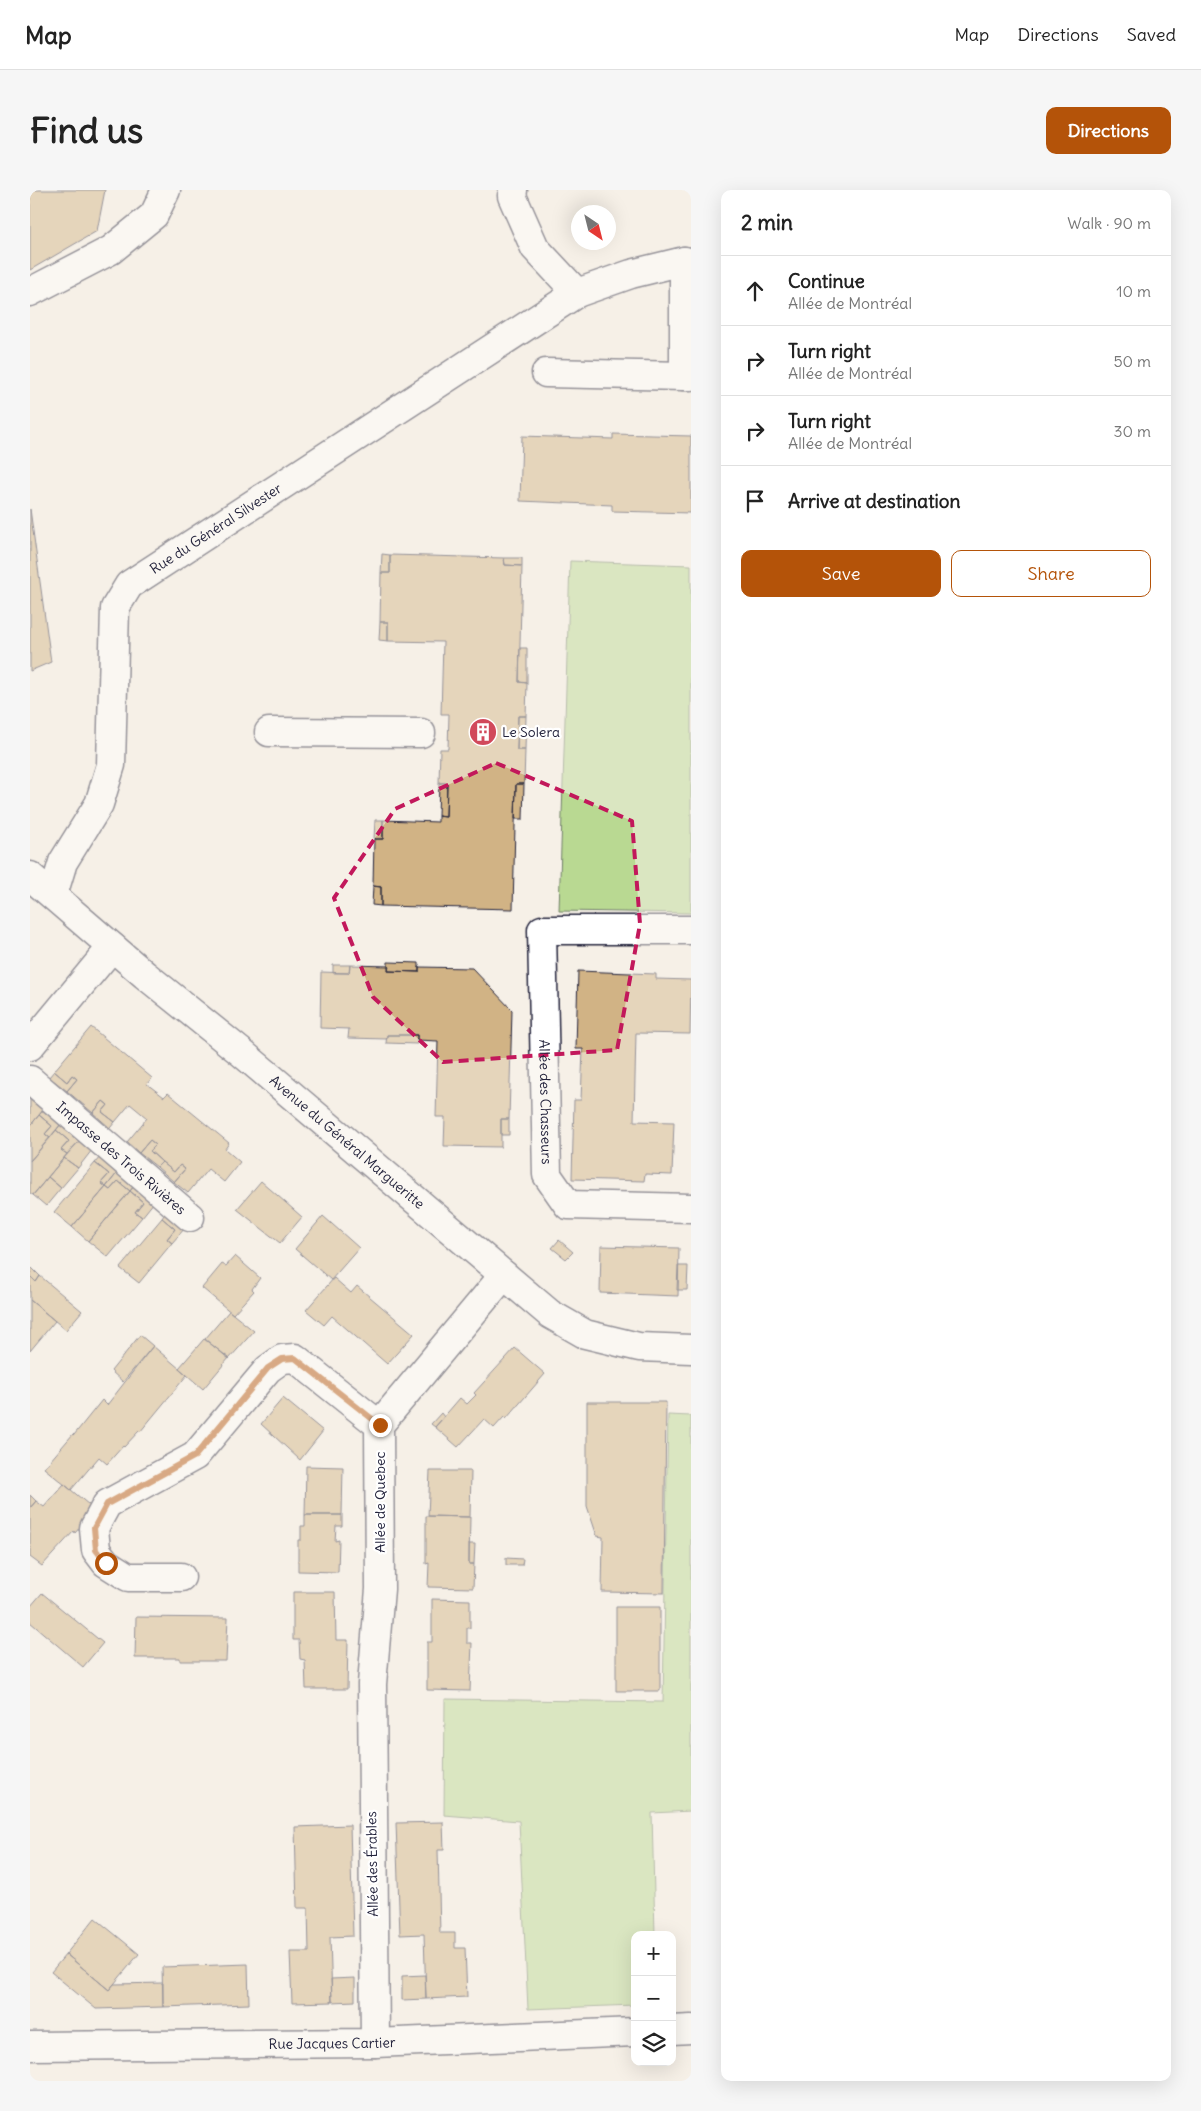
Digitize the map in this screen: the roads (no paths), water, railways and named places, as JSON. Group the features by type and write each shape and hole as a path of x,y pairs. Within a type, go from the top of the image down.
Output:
{"street":[{"path":"30,292 111,250 154,215 166,190"},
{"path":"513,190 512,196 535,248 577,293"},
{"path":"546,373 688,376 687,262"},
{"name":"Rue du Général Silvester","path":"53,895 63,862 99,804 111,765 115,608 129,585 577,293 631,274 687,262"},
{"path":"269,732 421,734"},
{"name":"Avenue du Général Margueritte","path":"30,876 550,1314 585,1334 639,1347 691,1349"},
{"name":"Allée des Chasseurs","path":"691,930 542,930 547,1175 568,1204 691,1208"},
{"path":"30,1046 112,947"},
{"name":"Impasse des Trois Rivières","path":"30,1080 190,1217"},
{"path":"181,1577 128,1577 106,1563 96,1550 94,1528 107,1504 195,1456 268,1368 282,1359 295,1358 380,1425 504,1275"},
{"name":"Allée de Quebec","path":"372,1684 380,1589 380,1425"},
{"name":"Allée des Érables","path":"372,1684 375,2043"},
{"path":"676,2030 691,2030"},
{"name":"Rue Jacques Cartier","path":"30,2046 375,2043 631,2032"}],"place":[{"name":"Le Solera","path":"483,732"}]}
